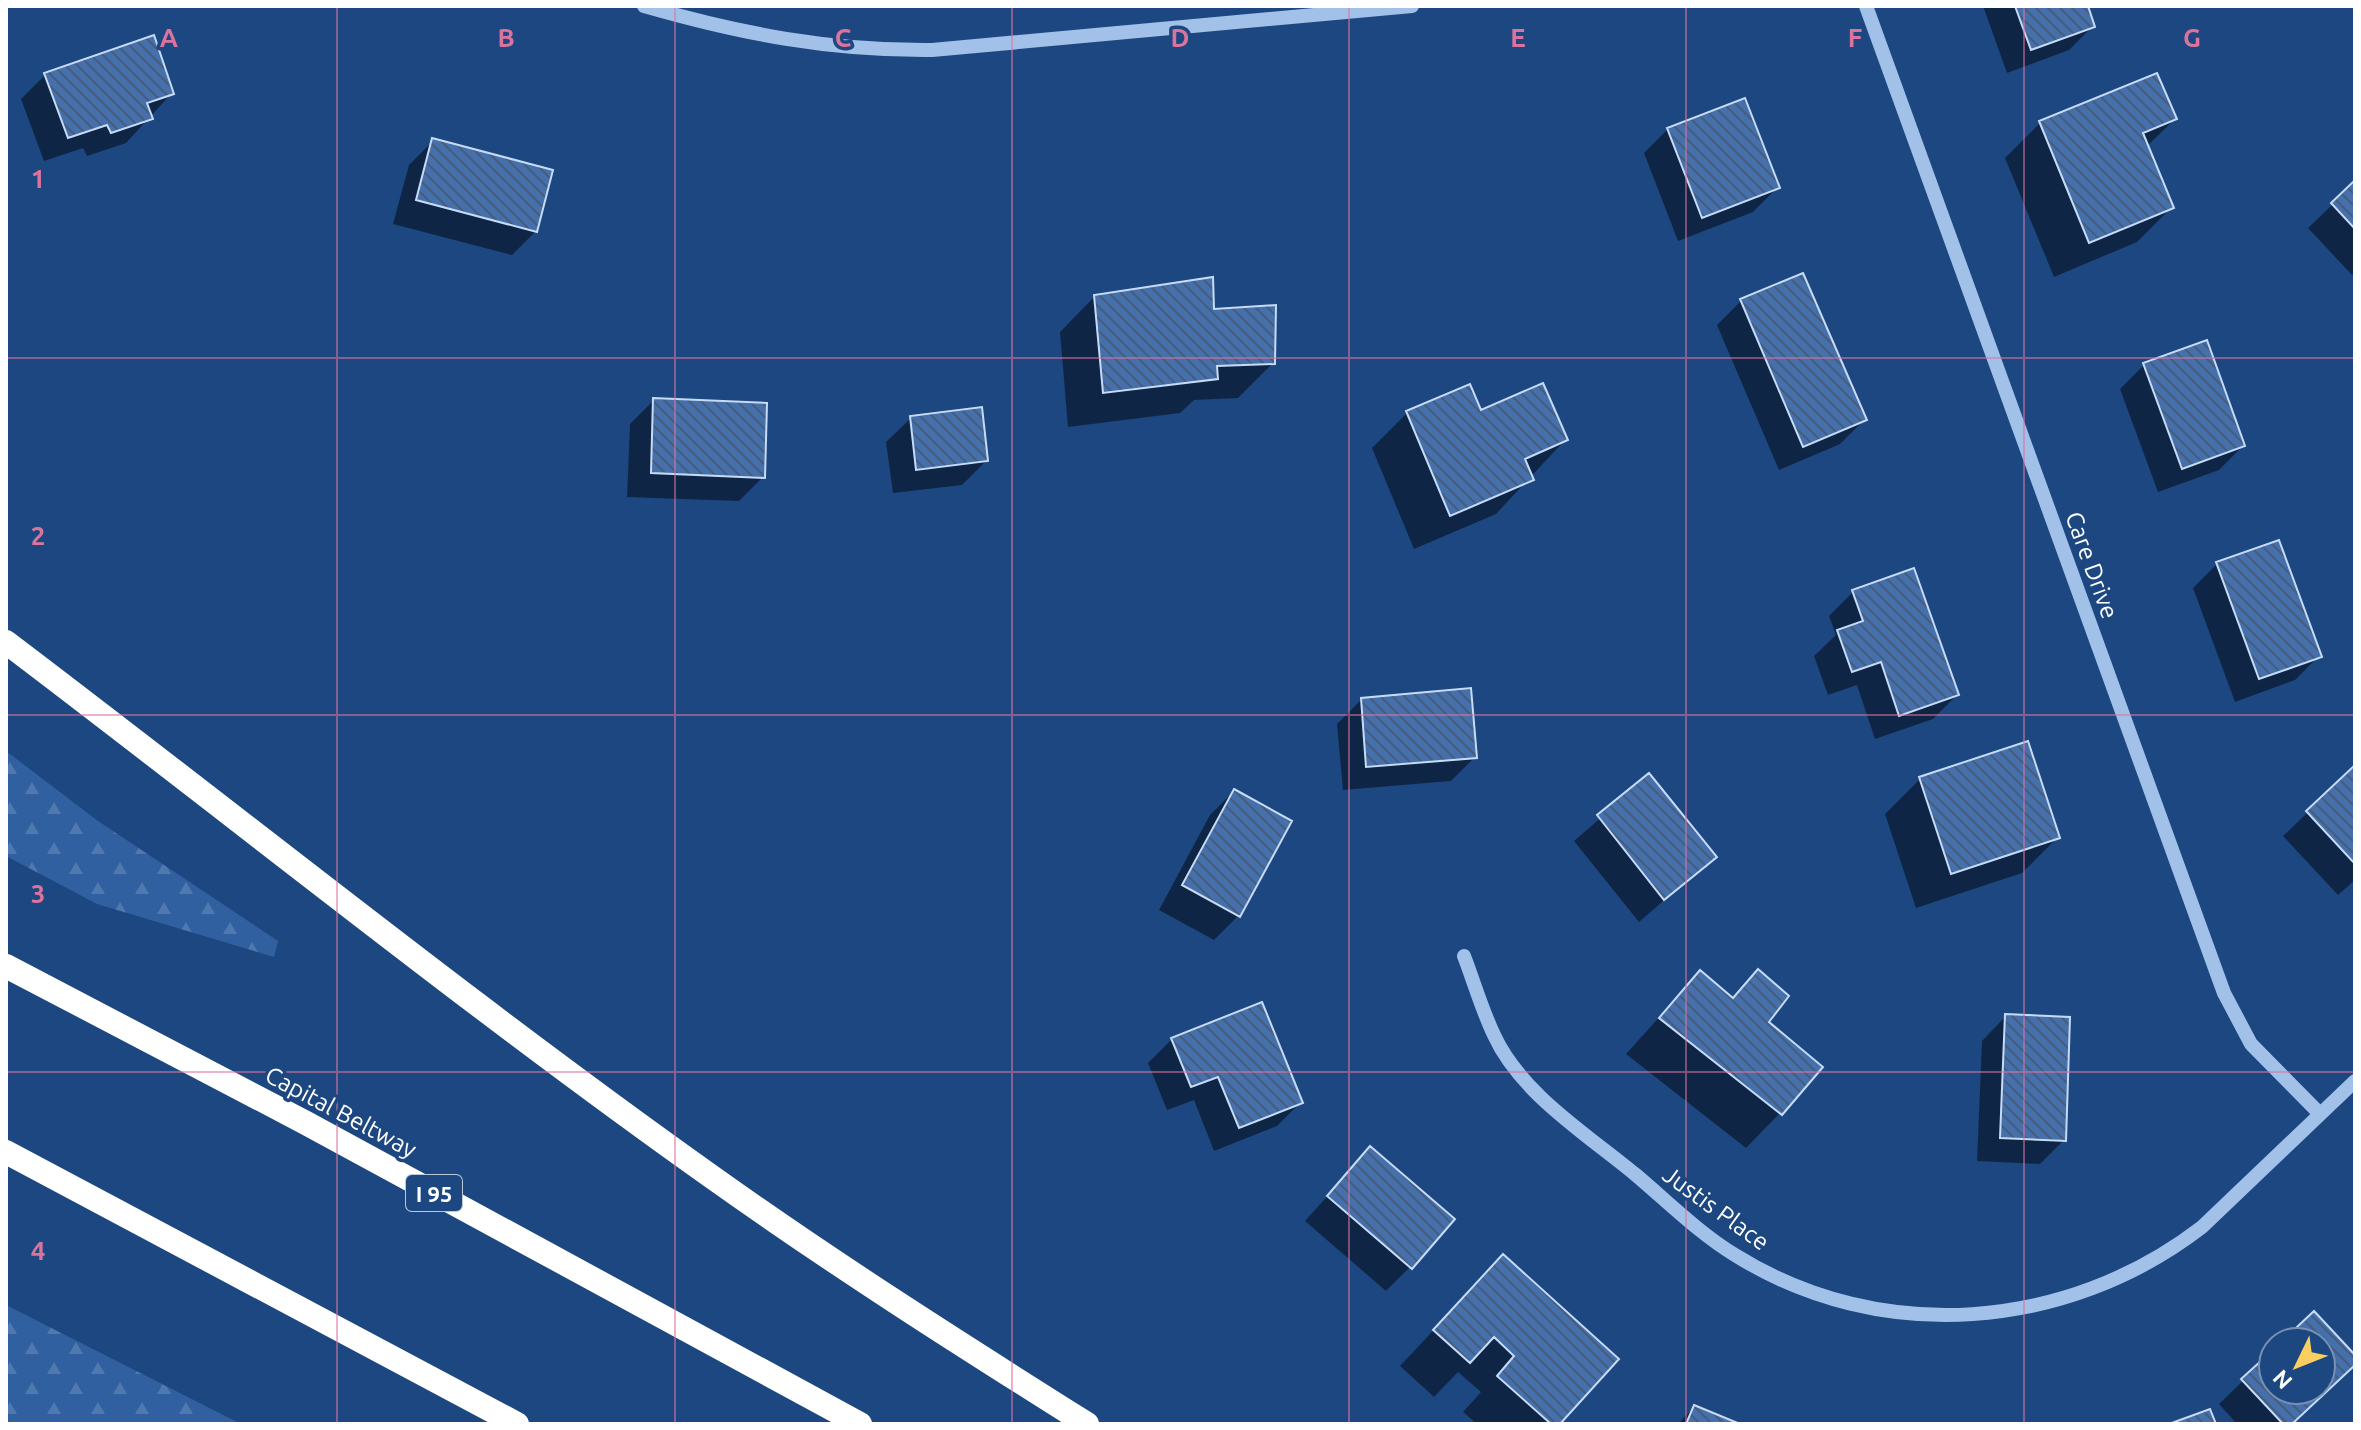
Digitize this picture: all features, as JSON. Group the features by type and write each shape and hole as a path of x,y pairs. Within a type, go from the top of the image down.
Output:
{"highway":[{"path":"6,642 567,1072 713,1178 885,1296 1087,1424"},
{"name":"Capital Beltway","path":"6,966 306,1123 860,1424"},
{"path":"6,1152 517,1424"}],"street":[{"path":"644,6 718,27 800,44 870,51 932,50 1412,6"},
{"name":"Care Drive","path":"1866,6 2224,993 2251,1044 2320,1114"},
{"name":"Justis Place","path":"1464,956 1495,1038 1523,1077 1558,1110 1735,1256 1806,1291 1875,1310 1936,1316 1997,1314 2056,1302 2105,1285 2181,1244 2202,1227 2355,1081"}],"green space":[{"path":"6,751 98,821 278,941 274,957 97,904 6,856"},
{"path":"6,1305 241,1424 6,1424"}],"building":[{"path":"2015,6 2088,6 2095,27 2031,50"},
{"path":"154,35 174,94 147,103 153,119 111,133 107,125 68,138 44,73"},
{"path":"2157,73 2177,119 2143,133 2174,208 2089,243 2039,121"},
{"path":"1745,98 1780,188 1702,218 1667,128"},
{"path":"432,138 553,170 537,232 416,200"},
{"path":"2355,180 2355,229 2331,203"},
{"path":"1803,273 1867,420 1803,447 1740,299"},
{"path":"1213,277 1214,309 1276,305 1275,364 1217,366 1218,379 1103,393 1094,295"},
{"path":"2207,340 2245,446 2182,469 2143,363"},
{"path":"1543,383 1568,440 1525,459 1534,480 1450,516 1406,411 1470,384 1481,410"},
{"path":"653,398 767,403 765,478 651,473"},
{"path":"982,407 988,461 916,470 910,416"},
{"path":"2279,540 2322,657 2259,679 2216,562"},
{"path":"1914,568 1959,695 1899,716 1881,662 1852,672 1837,630 1863,621 1852,590"},
{"path":"1471,688 1477,758 1366,767 1361,698"},
{"path":"2028,741 2060,838 1951,874 1919,777"},
{"path":"2355,765 2355,864 2306,811"},
{"path":"1649,773 1717,857 1664,900 1597,815"},
{"path":"1234,789 1292,821 1240,917 1182,885"},
{"path":"1758,969 1789,996 1769,1022 1823,1067 1782,1115 1659,1018 1700,970 1733,998"},
{"path":"1262,1002 1303,1103 1239,1128 1218,1077 1191,1087 1171,1038"},
{"path":"2005,1014 2070,1017 2066,1141 2000,1138"},
{"path":"1370,1146 1455,1219 1412,1269 1327,1196"},
{"path":"1503,1254 1619,1359 1560,1424 1551,1424 1497,1376 1514,1356 1494,1337 1470,1363 1433,1330"},
{"path":"2314,1311 2328,1326 2298,1326"},
{"path":"2337,1336 2355,1355 2355,1365 2337,1382"},
{"path":"2257,1364 2257,1396 2241,1379"},
{"path":"1694,1405 1740,1424 1686,1424"},
{"path":"2266,1406 2311,1406 2292,1424 2283,1424"},
{"path":"2210,1409 2216,1424 2169,1424"}]}
